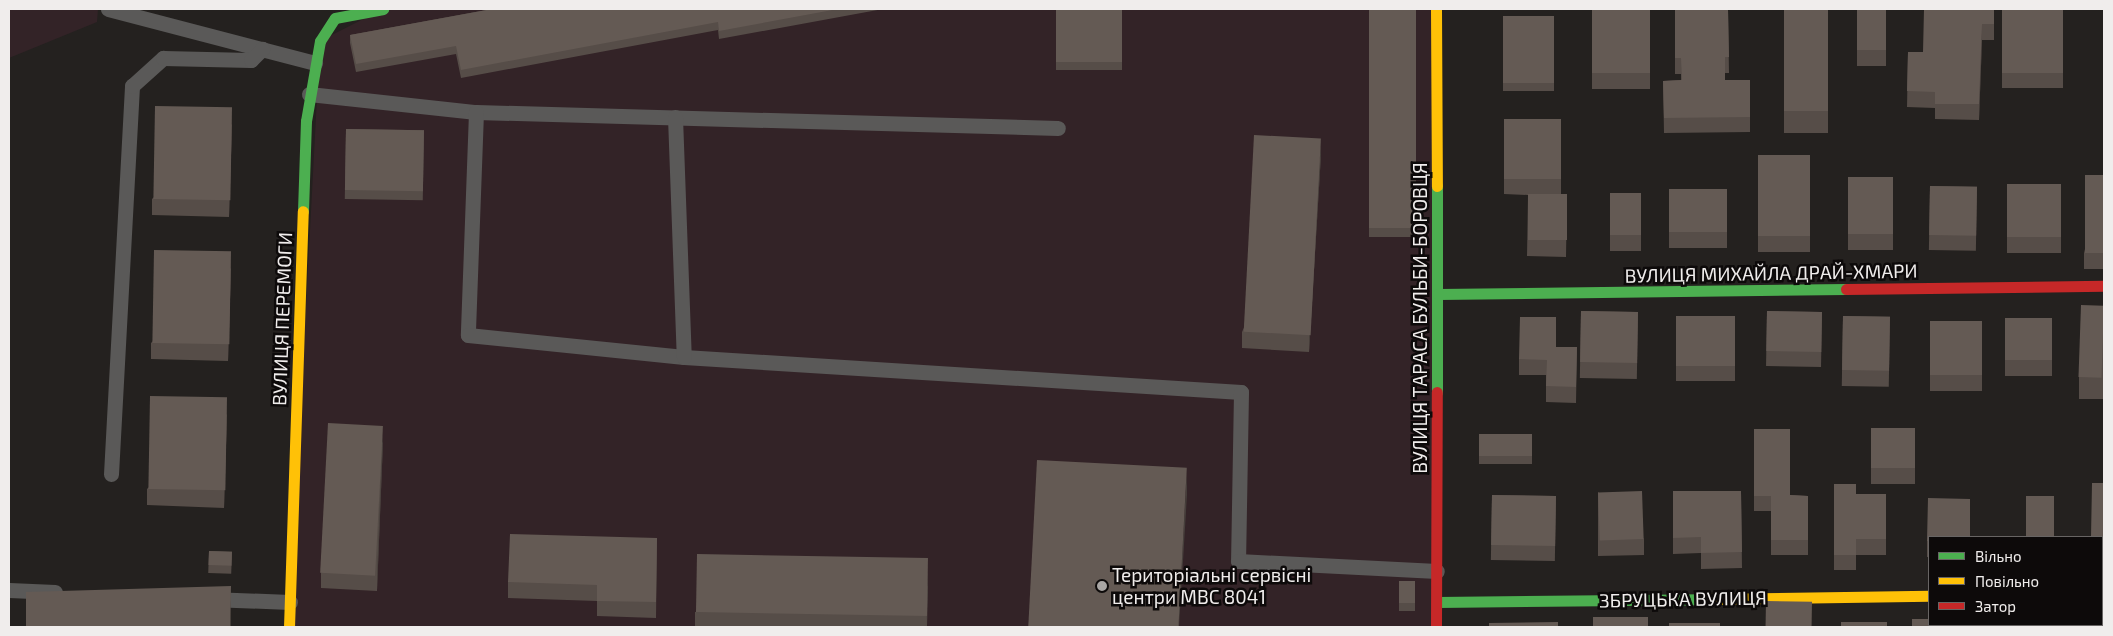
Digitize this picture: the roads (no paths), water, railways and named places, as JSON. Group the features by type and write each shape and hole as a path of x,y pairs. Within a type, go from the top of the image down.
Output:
{"street":[{"name":"ВУЛИЦЯ ПЕРЕМОГИ","path":"289,627 306,121 309,94 320,41 335,18 383,9"},
{"name":"ВУЛИЦЯ ТАРАСА БУЛЬБИ-БОРОВЦЯ","path":"1436,9 1438,294 1436,627"},
{"name":"ВУЛИЦЯ МИХАЙЛА ДРАЙ-ХМАРИ","path":"1438,294 2104,286"},
{"name":"ЗБРУЦЬКА ВУЛИЦЯ","path":"1436,602 1928,596"}],"lane":[{"path":"108,9 315,63"},
{"path":"111,474 132,86 163,58 251,60 262,49"},
{"path":"309,94 476,112 1058,128"},
{"path":"476,112 468,335 684,357 1241,392 1238,561 1437,571"},
{"path":"675,117 684,357"},
{"path":"9,590 67,593"},
{"path":"193,599 290,602"}],"place":[{"name":"Територіальні сервісні центри МВС 8041","path":"1102,586"}]}
